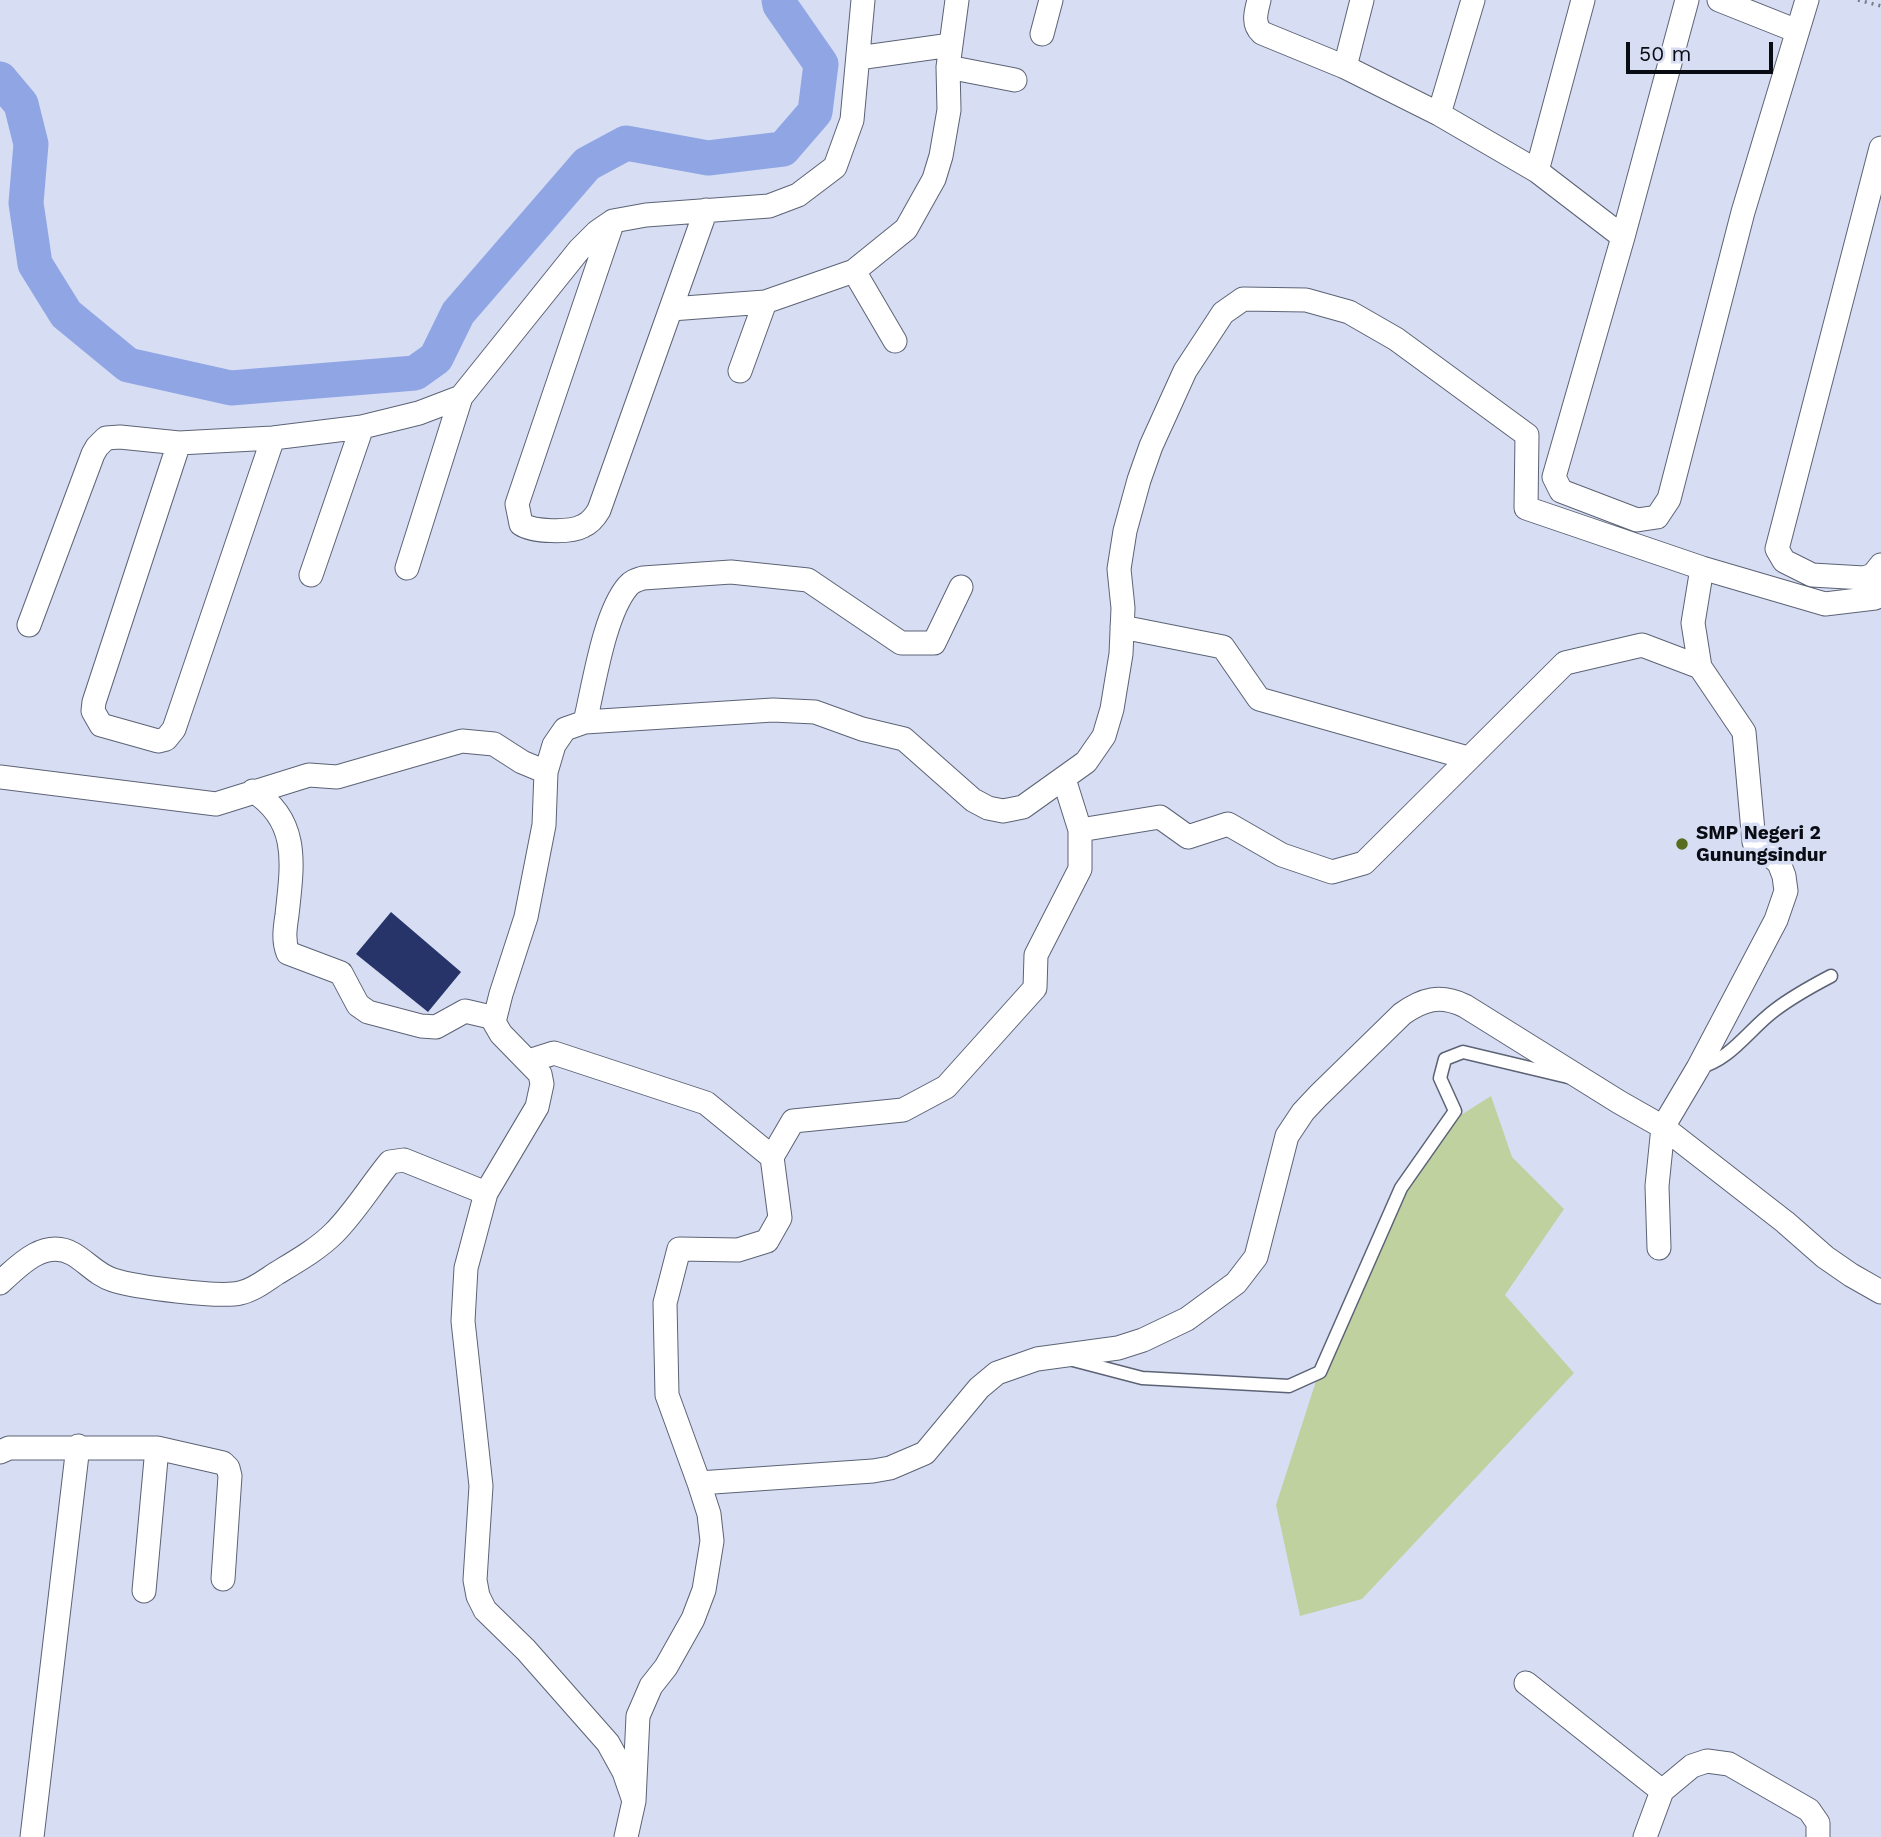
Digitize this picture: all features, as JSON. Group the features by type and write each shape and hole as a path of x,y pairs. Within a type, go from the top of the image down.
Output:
{"street":[{"path":"407,568 461,397 579,250 597,232 612,221 646,215 769,206 798,195 835,167 852,120 863,0"},
{"path":"671,309 765,302 855,271 906,229 934,179 949,110 949,56 957,0"},
{"path":"1042,34 1051,0"},
{"path":"1259,0 1256,23 1262,33 1345,67 1439,114 1537,171 1623,237"},
{"path":"1345,67 1362,0"},
{"path":"1439,114 1473,0"},
{"path":"1537,171 1583,0"},
{"path":"1687,0 1623,237 1553,478 1561,491 1644,521 1657,517 1669,499 1743,212 1807,0"},
{"path":"1719,0 1797,31"},
{"path":"858,58 949,56 1015,80"},
{"path":"1881,148 1777,543 1779,555 1784,561 1812,575 1864,578 1873,575 1881,565"},
{"path":"612,221 517,504 518,516 524,527 555,531 580,528 595,518 706,210"},
{"path":"855,271 895,341"},
{"path":"634,1801 624,1772 608,1743 526,1650 485,1610 478,1596 475,1580 481,1486 463,1321 466,1268 486,1193 537,1108 542,1084 540,1074 501,1034 494,1023 526,917 544,825 546,772 554,745 565,730 585,722 774,710 815,712 862,729 904,739 973,800 988,808 1003,811 1023,807 1086,762 1104,736 1112,709 1119,665 1123,608 1119,569 1128,518 1151,446 1196,352 1223,313 1243,299 1306,300 1349,312 1386,333 1528,435 1526,508 1702,568 1825,604 1875,598 1881,594"},
{"path":"740,372 765,302"},
{"path":"29,625 93,454 106,438 179,443 273,438 362,427 419,413 461,397"},
{"path":"311,575 362,427"},
{"path":"179,443 93,711 101,724 158,741 166,739 174,729 273,438"},
{"path":"1659,1248 1657,1186 1663,1126 1698,1068 1776,920 1786,891 1779,863 1754,842 1744,732 1700,667 1693,622 1702,568"},
{"path":"585,722 615,606 632,582 643,578 731,572 808,580 901,643 934,643 961,587"},
{"path":"1122,627 1223,647 1259,699 1468,758"},
{"path":"1080,830 1160,817 1188,837 1228,824 1282,855 1332,872 1364,863 1565,663 1642,645 1700,667"},
{"path":"0,777 216,804 309,775 337,777 462,741 494,744 522,762 546,772"},
{"path":"626,1837 634,1801 636,1734 643,1700 681,1643 693,1619 709,1567 712,1541 709,1514 667,1395 665,1303 679,1249 738,1250 767,1241 780,1217 772,1157 793,1121 903,1110 946,1087 1035,988 1036,955 1080,869 1080,830 1064,779"},
{"path":"253,791 275,810 288,835 292,865 284,940 288,953 341,973 358,1005 368,1012 421,1026 436,1027 465,1011 495,1018"},
{"path":"699,1483 890,1468 925,1453 979,1388 997,1373 1037,1359 1118,1348 1166,1331 1187,1319 1236,1283 1256,1257 1280,1156 1287,1136 1297,1120 1383,1032 1419,1002 1446,998 1457,1002 1663,1126 1721,1174 1786,1222 1825,1256 1881,1292"},
{"path":"529,1061 554,1053 706,1103 772,1157"},
{"path":"0,1283 31,1256 50,1249 73,1254 114,1281 162,1289 238,1294 252,1289 295,1262 335,1233 390,1162 404,1160 486,1193"},
{"path":"32,1837 78,1446"},
{"path":"0,1452 9,1448 78,1446 157,1448 218,1461 228,1468 230,1476 223,1579"},
{"path":"144,1591 157,1448"},
{"path":"1526,1683 1662,1791"},
{"path":"1645,1837 1662,1791 1683,1772 1699,1763 1717,1761 1729,1764 1809,1810 1818,1823 1818,1837"}],"lane":[{"path":"1698,1068 1712,1065 1729,1054 1774,1011 1831,975"},
{"path":"1059,1356 1142,1378 1168,1380 1289,1386 1320,1371 1401,1188 1455,1111 1440,1077 1445,1059 1463,1052 1587,1082"}],"path":[{"path":"1858,0 1881,6"}],"green space":[{"path":"1491,1096 1512,1157 1564,1209 1505,1295 1574,1373 1362,1599 1300,1616 1276,1505 1316,1381 1381,1247 1412,1168 1461,1115"}],"building":[{"path":"391,912 461,972 428,1012 356,954"}],"waterway":[{"path":"0,79 21,104 31,144 26,203 35,264 66,314 128,365 231,388 415,373 436,358 458,313 587,164 626,143 708,158 783,149 815,112 821,64 779,0"}],"place":[{"name":"SMP Negeri 2 Gunungsindur","path":"1682,844"}]}
